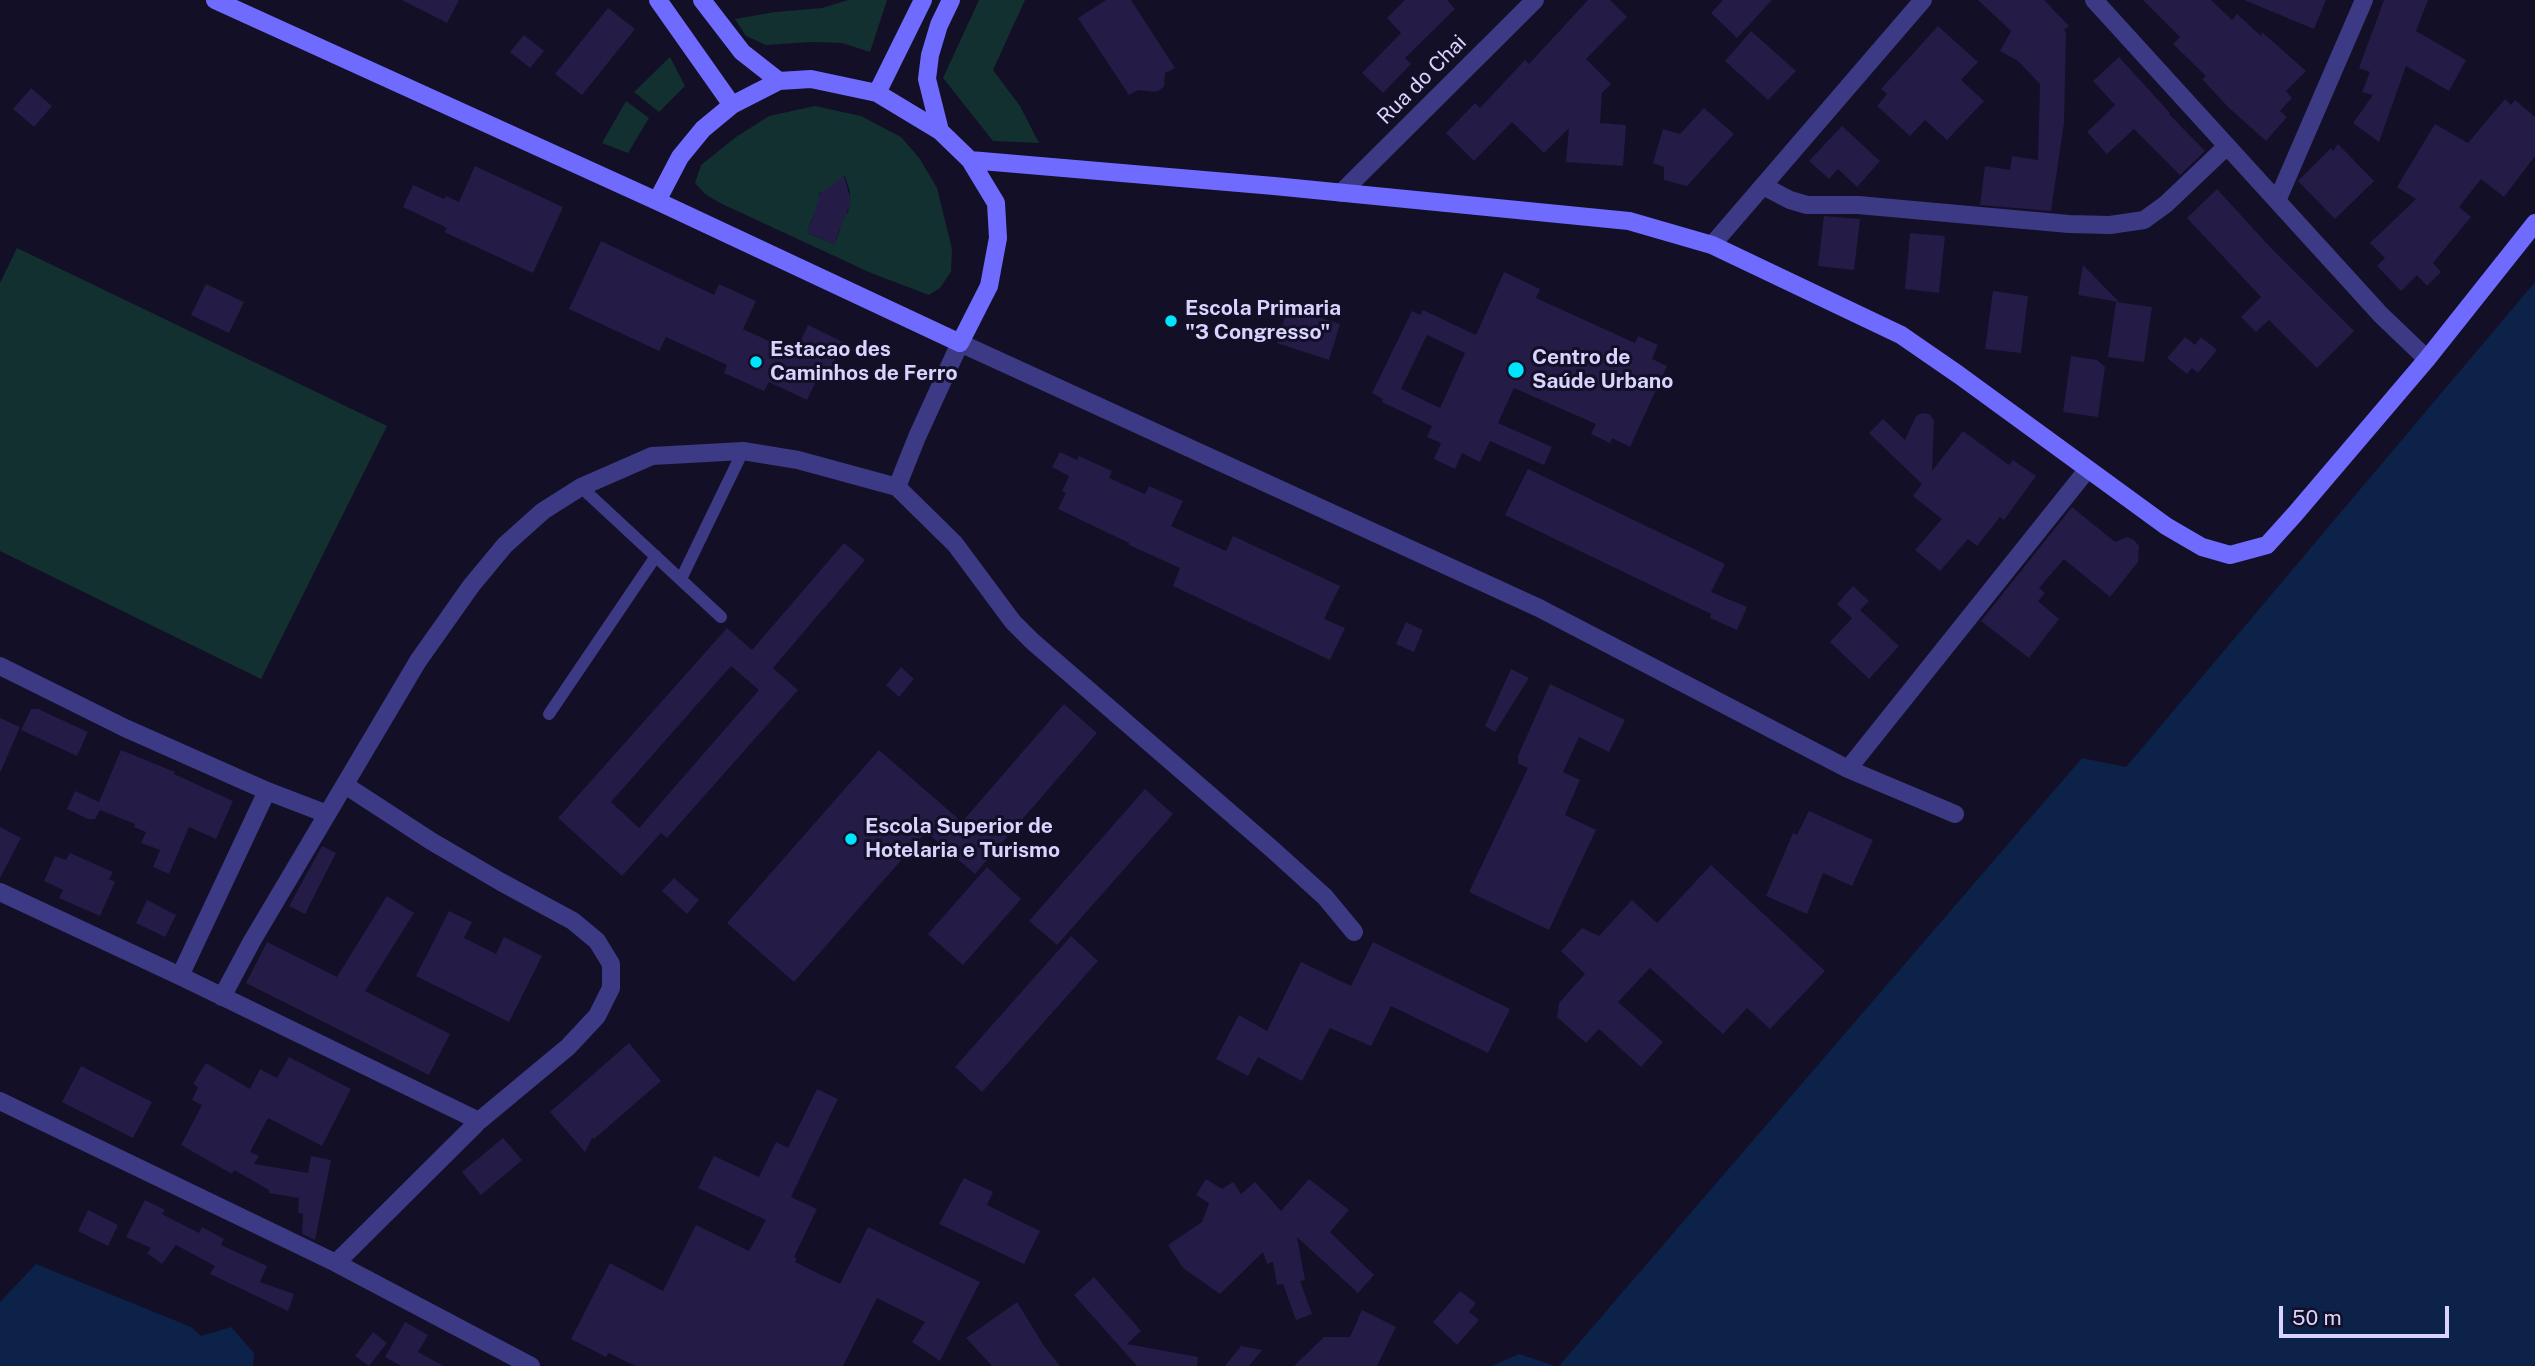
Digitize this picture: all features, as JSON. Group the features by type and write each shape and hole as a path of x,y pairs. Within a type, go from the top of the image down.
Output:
{"street":[{"path":"215,0 1539,608 1848,769 1955,814"},
{"path":"658,0 732,105"},
{"path":"702,0 742,52 779,81"},
{"path":"877,93 923,0"},
{"path":"940,131 927,79 930,55 939,25 951,0"},
{"name":"Rua do Chai","path":"1341,193 1535,0"},
{"path":"1712,245 1923,0"},
{"path":"2094,0 2381,315 2427,359"},
{"path":"2277,201 2364,0"},
{"path":"657,201 680,157 703,129 732,105 779,81 811,79 877,93 940,131 970,160 996,203 998,238 989,286 960,343 897,487"},
{"path":"1763,186 1790,200 1807,205 1858,205 2069,224 2110,225 2144,219 2166,204 2226,147"},
{"path":"970,160 1629,220 1712,245 1901,335 2166,526 2202,547 2230,555 2267,545 2427,359 2535,223"},
{"path":"222,997 252,941 418,661 471,586 505,545 543,511 581,487 652,456 743,451 798,460 897,487 955,544 1013,622 1032,641 1307,881 1354,932"},
{"path":"1848,769 2087,470"},
{"path":"0,666 125,728 327,814"},
{"path":"336,1263 479,1121 568,1047 597,1016 611,988 611,964 597,941 573,920 443,848 345,785"},
{"path":"180,976 267,790"},
{"path":"0,891 479,1121"},
{"path":"0,1101 336,1263 531,1366"}],"lane":[{"path":"681,579 743,451"},
{"path":"581,487 721,617"},
{"path":"549,714 656,556"}],"green space":[{"path":"848,0 887,0 870,52 842,43 766,45 746,36 735,19 822,8"},
{"path":"979,0 1025,0 993,70 1020,106 1039,143 993,141 943,78"},
{"path":"670,57 685,86 659,112 634,92"},
{"path":"626,101 649,118 628,153 602,143"},
{"path":"815,106 861,116 901,137 920,159 937,188 952,249 951,272 940,288 929,295 871,273 705,194 695,183 701,165 736,137 769,116","holes":["845,176 850,192 848,213 819,195","812,218 840,230 834,244 807,233"]},
{"path":"17,248 387,426 261,679 0,551 0,283"}],"water":[{"path":"2535,282 2535,1366 1559,1366 2082,758 2126,767"},
{"path":"36,1264 191,1327 201,1336 231,1327 254,1353 253,1366 0,1366 0,1302"},
{"path":"1519,1354 1555,1366 1492,1366"}],"building":[{"path":"402,0 459,0 447,23"},
{"path":"1106,0 1131,0 1175,68 1165,73 1164,86 1160,90 1138,90 1129,95 1078,18"},
{"path":"1405,0 1447,0 1455,9 1405,58 1411,64 1383,93 1362,73 1401,33 1387,18"},
{"path":"1588,0 1610,0 1627,17 1586,59 1611,84 1602,93 1600,123 1626,125 1623,166 1566,162 1569,128 1544,153 1512,122 1474,161 1446,133 1475,103 1480,108 1525,60 1529,64"},
{"path":"1723,0 1772,0 1737,38 1711,13"},
{"path":"1978,0 2044,0 2069,26 2064,30 2064,123 2051,211 1980,205 1985,166 2010,170 2012,156 2038,160 2040,84 2018,61 2000,51 2011,31"},
{"path":"2143,0 2211,0 2232,20 2237,14 2261,36 2262,32 2306,71 2286,91 2292,98 2280,111 2287,117 2266,141 2202,79 2206,76 2173,44 2180,37"},
{"path":"2244,0 2326,0 2314,29"},
{"path":"2384,0 2428,0 2416,31 2466,60 2449,91 2406,66 2379,142 2353,123 2373,95 2362,92 2370,72 2359,68"},
{"path":"608,8 635,29 582,95 555,74"},
{"path":"1938,26 1978,62 1961,80 1984,101 1947,140 1925,120 1910,136 1877,106 1887,94 1881,89"},
{"path":"1751,31 1796,71 1768,100 1725,61"},
{"path":"524,35 544,51 530,68 510,52"},
{"path":"2119,57 2205,151 2180,175 2134,129 2107,154 2087,132 2115,105 2093,81"},
{"path":"31,88 52,106 34,127 13,109"},
{"path":"2505,99 2511,105 2515,100 2535,117 2535,156 2504,197 2481,179 2459,207 2471,217 2433,263 2441,272 2427,286 2417,275 2401,291 2377,266 2385,258 2370,243 2416,199 2397,187 2435,124 2468,143"},
{"path":"1704,108 1734,134 1687,186 1664,180 1664,167 1653,163 1663,129 1680,134"},
{"path":"1842,126 1880,161 1857,187 1838,169 1829,179 1809,161"},
{"path":"2338,144 2374,181 2335,219 2298,181"},
{"path":"475,166 563,207 533,273 444,232 447,228 403,207 413,185 444,199 446,196 459,202"},
{"path":"844,176 851,201 834,244 807,233 819,194"},
{"path":"2217,189 2271,248 2354,331 2317,368 2269,320 2256,332 2241,317 2261,297 2187,218"},
{"path":"1824,216 1860,219 1854,270 1818,266"},
{"path":"1910,233 1945,236 1939,293 1905,289"},
{"path":"601,241 714,295 719,284 756,301 743,329 795,353 808,325 843,342 827,376 820,373 807,400 769,382 764,391 724,373 727,365 666,337 659,351 569,309"},
{"path":"2083,265 2119,302 2078,295"},
{"name":"Centro de Saúde Urbano","path":"1504,272 1540,289 1536,298 1635,343 1638,336 1658,345 1652,359 1667,366 1630,447 1612,438 1610,443 1591,434 1596,424 1514,388 1498,423 1552,447 1544,465 1490,441 1480,462 1462,453 1455,469 1434,459 1441,443 1427,437 1432,426 1382,402 1383,399 1372,393 1412,311 1420,315 1423,310 1476,335","holes":["1427,335 1465,353 1440,408 1401,389"]},
{"path":"206,284 244,302 229,333 191,315"},
{"path":"1993,291 2028,296 2021,353 1985,349"},
{"path":"2116,302 2152,307 2144,362 2108,357"},
{"path":"1288,307 1340,324 1329,360 1277,343"},
{"path":"2185,337 2195,345 2201,337 2217,350 2198,373 2192,368 2187,374 2167,358"},
{"path":"2071,356 2097,360 2105,367 2098,417 2063,412"},
{"path":"1929,414 1934,420 1932,471 1963,431 2009,465 2013,460 2036,476 2004,520 2000,517 1977,546 1968,539 1940,571 1915,550 1942,519 1913,496 1922,484 1869,433 1883,419 1905,440 1916,416"},
{"path":"1060,452 1077,460 1079,456 1112,471 1109,478 1145,494 1149,486 1183,501 1171,526 1226,551 1233,536 1340,586 1324,619 1345,628 1330,660 1173,586 1180,568 1058,509 1066,493 1062,491 1069,476 1052,467"},
{"path":"1528,469 1725,564 1711,592 1747,607 1737,630 1710,618 1711,614 1505,515"},
{"path":"2072,507 2115,542 2127,537 2134,540 2139,546 2138,562 2110,597 2064,559 2039,588 2045,593 2038,601 2059,619 2029,658 1981,621"},
{"path":"844,543 865,560 773,668 798,690 667,838 661,833 622,876 558,818 727,628 752,650","holes":["731,666 759,690 639,828 611,802"]},
{"path":"1853,586 1869,601 1860,610 1899,646 1869,679 1830,642 1852,618 1837,604"},
{"path":"1406,622 1423,630 1414,652 1396,644"},
{"path":"901,667 914,679 899,697 886,685"},
{"path":"1511,669 1529,678 1495,732 1485,726"},
{"path":"1550,684 1625,720 1609,752 1579,737 1563,772 1580,780 1565,815 1596,830 1549,930 1469,892 1528,768 1518,763 1518,756"},
{"path":"1064,704 1097,733 975,874 926,832 794,982 727,923 879,750 962,822"},
{"path":"31,709 38,709 88,732 77,756 21,730"},
{"path":"0,718 20,727 0,773"},
{"path":"121,750 175,772 174,774 233,801 216,839 189,827 169,874 153,867 160,850 141,843 146,832 134,827 135,824 100,810 95,819 88,819 67,809 75,791 99,802"},
{"path":"1145,789 1173,814 1057,945 1029,921"},
{"path":"1809,811 1873,840 1852,886 1823,873 1807,914 1766,896 1793,833 1797,835"},
{"path":"0,827 21,838 0,878"},
{"path":"322,846 336,853 305,914 289,906"},
{"path":"70,853 113,872 109,879 115,882 100,916 59,898 63,890 44,881 55,856 66,860"},
{"path":"1711,865 1825,971 1770,1029 1747,1008 1723,1034 1650,968 1618,1002 1663,1042 1641,1067 1599,1029 1586,1043 1557,1017 1559,1003 1585,974 1561,951 1582,928 1599,936 1632,900 1657,923"},
{"path":"987,867 1021,899 963,965 928,934"},
{"path":"674,878 699,900 687,914 662,891"},
{"path":"387,896 414,913 365,991 450,1034 429,1075 246,983 267,942 337,977"},
{"path":"147,900 176,915 165,937 136,923"},
{"path":"449,911 472,922 464,938 496,954 504,937 542,956 509,1022 416,976"},
{"path":"1071,936 1098,961 982,1092 955,1067"},
{"path":"1373,942 1510,1009 1488,1053 1391,1006 1371,1046 1330,1028 1302,1081 1258,1057 1248,1076 1216,1059 1239,1015 1267,1031 1301,962 1351,986"},
{"path":"629,1043 661,1081 592,1138 585,1152 550,1112"},
{"path":"289,1057 351,1089 322,1146 268,1118 250,1152 259,1156 254,1164 308,1173 311,1156 331,1160 315,1240 302,1234 303,1214 298,1213 299,1198 269,1193 269,1190 234,1170 232,1174 181,1145 202,1105 192,1100 198,1087 193,1084 206,1063 250,1089 260,1069 277,1078"},
{"path":"81,1066 152,1102 133,1138 62,1102"},
{"path":"817,1089 838,1099 791,1197 817,1209 794,1257 797,1259 795,1262 840,1284 868,1227 980,1282 940,1361 912,1342 925,1322 877,1298 843,1366 635,1366 609,1353 606,1357 571,1339 610,1263 663,1291 696,1225 749,1251 766,1220 698,1188 714,1156 759,1177 776,1142 788,1148"},
{"path":"503,1138 522,1160 481,1195 462,1172"},
{"path":"964,1178 993,1192 987,1205 1040,1231 1024,1264 939,1224"},
{"path":"1206,1179 1222,1189 1233,1182 1241,1194 1255,1182 1281,1211 1309,1179 1349,1210 1330,1232 1374,1275 1358,1293 1297,1237 1305,1280 1300,1281 1312,1314 1296,1320 1283,1284 1277,1285 1273,1262 1267,1264 1263,1252 1220,1294 1183,1268 1168,1245 1202,1222 1209,1203 1196,1195"},
{"path":"145,1200 165,1210 162,1214 199,1233 202,1227 224,1239 221,1245 267,1266 260,1282 294,1294 288,1311 210,1274 215,1266 176,1245 162,1264 147,1253 151,1248 126,1237"},
{"path":"88,1210 118,1225 108,1246 78,1231"},
{"path":"1094,1277 1141,1331 1127,1344 1198,1357 1197,1366 1137,1366 1074,1295"},
{"path":"1460,1291 1476,1303 1469,1312 1479,1320 1457,1345 1433,1322"},
{"path":"1017,1302 1044,1346 1060,1366 992,1366 966,1338"},
{"path":"1362,1310 1396,1327 1377,1366 1294,1366 1324,1337 1350,1337"},
{"path":"405,1322 428,1335 418,1352 443,1366 401,1366 385,1357"},
{"path":"373,1332 387,1343 369,1366 355,1356"},
{"path":"1241,1346 1262,1350 1249,1366 1225,1366"}],"place":[{"name":"Escola Primaria \"3 Congresso\"","path":"1171,321"},
{"name":"Estacao des Caminhos de Ferro","path":"756,362"},
{"name":"Centro de Saúde Urbano","path":"1516,370"},
{"name":"Escola Superior de Hotelaria e Turismo","path":"851,839"}]}
